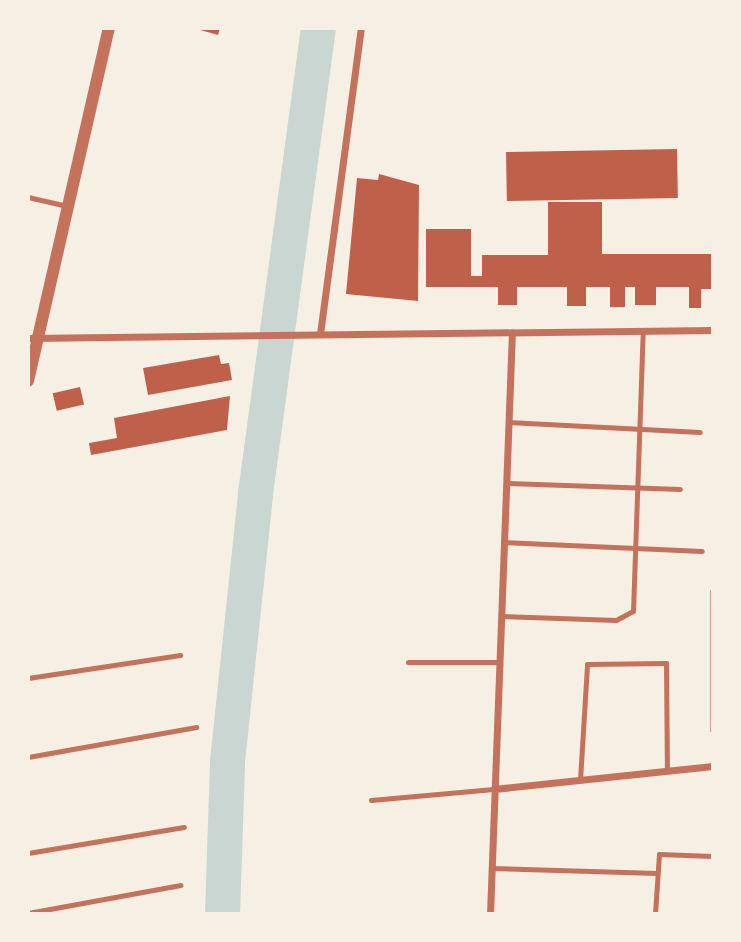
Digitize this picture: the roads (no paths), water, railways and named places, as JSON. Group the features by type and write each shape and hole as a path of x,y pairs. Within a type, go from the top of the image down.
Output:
{"street":[{"path":"28,382 31,337 109,28"},
{"path":"319,334 361,28"},
{"path":"31,337 713,330"},
{"path":"490,914 512,332"},
{"path":"494,789 713,766"}],"lane":[{"path":"28,197 66,206"},
{"path":"501,616 616,621 633,611 643,331"},
{"path":"508,422 700,432"},
{"path":"506,483 680,489"},
{"path":"504,542 702,551"},
{"path":"28,678 180,655"},
{"path":"408,662 499,663"},
{"path":"580,780 587,664 666,663 667,771"},
{"path":"28,757 196,727"},
{"path":"371,800 494,789"},
{"path":"28,853 184,827"},
{"path":"655,914 659,854 713,856"},
{"path":"491,869 657,873"},
{"path":"28,913 180,885"}],"waterway":[{"path":"222,914 227,761 255,493 318,28"}]}
